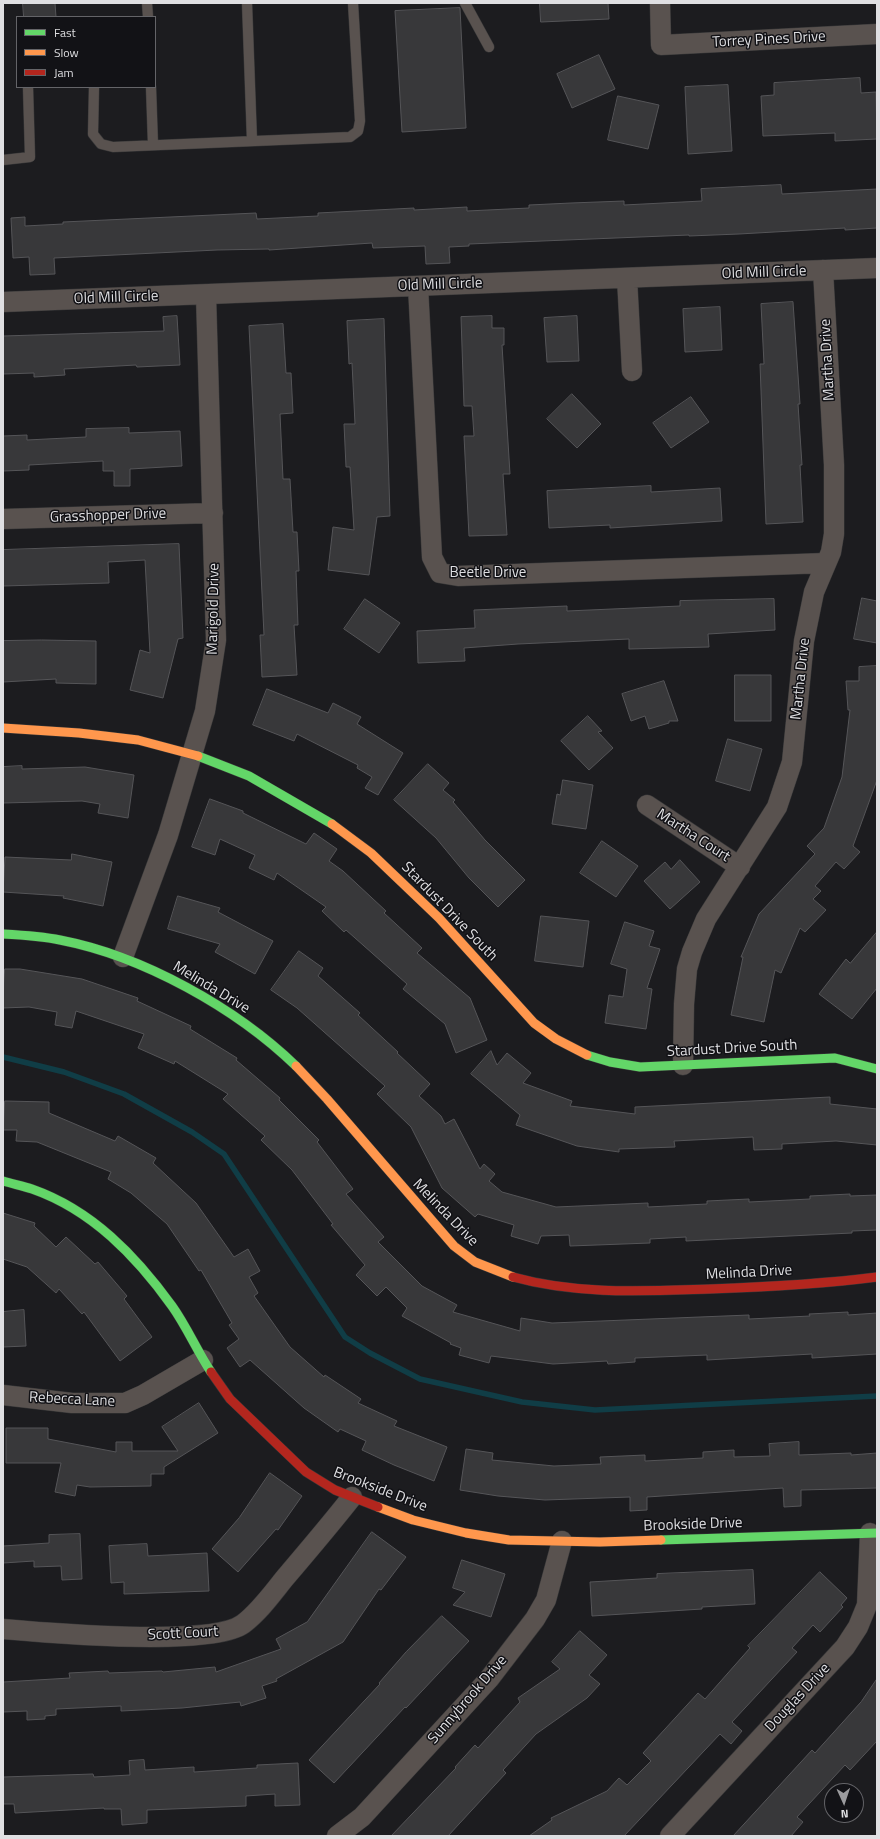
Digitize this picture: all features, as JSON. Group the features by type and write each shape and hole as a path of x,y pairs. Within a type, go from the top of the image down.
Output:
{"street":[{"name":"Torrey Pines Drive","path":"660,3 662,45 877,34"},
{"name":"Old Mill Circle","path":"3,302 877,268"},
{"name":"Martha Drive","path":"683,1065 684,1004 687,969 692,952 706,919 777,807 792,762 804,641 814,592 831,552 834,534 834,465 823,270"},
{"path":"627,278 632,371"},
{"name":"Beetle Drive","path":"418,286 432,557 440,573 466,576 826,563"},
{"name":"Marigold Drive","path":"123,957 168,835 193,754 205,710 216,640 206,295"},
{"name":"Grasshopper Drive","path":"3,519 213,513"},
{"name":"Stardust Drive South","path":"3,728 79,733 138,740 193,754 250,776 334,825 372,853 438,918 534,1023 556,1039 580,1052 610,1062 640,1067 835,1058 877,1069"},
{"name":"Martha Court","path":"646,805 740,867"},
{"name":"Melinda Drive","path":"3,934 26,934 61,940 123,957 183,984 238,1019 270,1042 298,1068 340,1113 413,1201 455,1248 473,1262 492,1270 530,1281 584,1290 707,1290 854,1280 877,1277"},
{"name":"Brookside Drive","path":"3,1181 33,1189 66,1205 100,1226 127,1250 173,1307 203,1360 230,1398 306,1472 335,1490 352,1497 413,1520 466,1533 509,1540 600,1542 873,1533"},
{"name":"Rebecca Lane","path":"3,1395 72,1403 125,1403 143,1395 203,1360"},
{"name":"Scott Court","path":"3,1629 55,1634 161,1637 217,1634 234,1629 244,1624 263,1604 352,1497"},
{"name":"Douglas Drive","path":"670,1836 845,1647 858,1627 867,1605 873,1533"},
{"name":"Sunnybrook Drive","path":"337,1836 362,1817 489,1679 535,1620 546,1600 562,1541"}],"lane":[{"path":"147,3 148,16"},
{"path":"247,3 252,141"},
{"path":"94,88 93,134 101,144 113,147 350,137 358,132 360,120 352,3"},
{"path":"465,3 489,47"},
{"path":"3,160 30,157 28,88"},
{"path":"151,88 153,145"}],"building":[{"path":"23,3 55,3 56,16 24,16"},
{"path":"540,3 608,3 609,19 541,22"},
{"path":"460,8 466,128 402,132 395,11"},
{"path":"599,55 615,89 572,108 557,74"},
{"path":"860,78 861,93 876,92 877,139 835,141 835,133 763,136 761,96 774,95 774,83"},
{"path":"728,85 732,151 688,154 685,87"},
{"path":"618,96 659,105 648,149 608,140"},
{"path":"781,185 782,194 877,189 877,228 845,230 845,228 739,234 469,244 469,246 449,247 450,263 426,264 425,246 373,248 372,243 269,250 217,250 54,258 55,274 30,275 29,257 13,258 11,218 25,217 25,226 63,224 63,222 256,213 257,219 318,216 318,213 414,208 414,210 467,207 467,211 529,208 529,205 624,201 624,205 702,201 701,189"},
{"path":"793,302 800,404 798,404 802,465 800,465 803,522 766,524 760,364 764,364 761,304"},
{"path":"720,307 722,350 685,352 683,309"},
{"path":"177,316 180,365 137,367 136,365 64,369 65,375 34,377 34,373 3,374 3,336 164,331 163,317"},
{"path":"492,316 492,328 504,328 504,345 502,345 510,474 503,474 507,535 469,536 464,436 474,436 472,406 464,406 461,317"},
{"path":"577,316 579,361 547,362 544,318"},
{"path":"384,319 390,516 377,517 369,575 328,570 333,527 354,530 350,467 346,467 344,424 355,424 352,363 349,364 347,321"},
{"path":"283,324 286,373 291,373 293,413 280,414 283,479 290,479 293,532 297,532 299,571 296,571 298,625 294,625 297,675 262,677 260,635 264,635 249,326"},
{"path":"572,394 601,424 577,448 547,419"},
{"path":"691,397 709,422 671,448 653,423"},
{"path":"129,428 129,433 180,431 182,466 130,469 130,486 114,486 114,471 103,471 103,461 29,465 29,470 3,471 3,436 27,435 27,440 86,437 86,429"},
{"path":"651,486 651,492 720,488 722,521 610,528 610,525 549,528 547,491"},
{"path":"179,544 183,638 178,639 163,698 130,690 140,650 150,653 145,560 108,562 109,583 3,586 3,550"},
{"path":"862,598 877,601 877,643 854,639"},
{"path":"365,599 400,623 379,653 344,629"},
{"path":"774,599 775,630 708,634 709,647 629,649 629,639 518,644 464,648 465,661 418,663 417,631 475,628 474,610 567,606 567,611 680,606 680,601"},
{"path":"3,641 96,641 96,684 56,683 56,679 3,682"},
{"path":"877,666 877,780 853,846 860,852 844,869 836,862 815,886 821,891 813,899 826,910 805,932 800,928 781,973 775,970 764,1022 731,1015 743,957 741,957 759,914 815,854 807,846 824,828 842,777 850,710 848,710 846,681 859,681 859,667"},
{"path":"735,675 771,675 771,721 735,721"},
{"path":"664,681 678,721 669,721 669,723 649,729 645,716 631,721 622,694"},
{"path":"267,689 328,713 333,703 361,717 357,724 403,753 378,795 365,788 372,777 357,768 358,765 297,734 294,741 253,725"},
{"path":"588,716 602,731 598,732 613,748 589,770 561,741"},
{"path":"728,739 762,749 750,791 716,781"},
{"path":"428,764 449,783 443,790 455,800 453,802 485,840 525,880 498,907 469,878 436,838 394,800"},
{"path":"22,766 22,769 85,767 134,775 128,818 98,813 100,804 82,801 3,803 3,767"},
{"path":"563,780 593,785 586,829 552,824 557,794 560,795"},
{"path":"210,799 243,811 243,813 306,844 314,833 337,849 329,861 343,871 386,911 384,913 422,948 417,953 470,998 487,1040 456,1053 445,1024 403,989 407,984 346,930 344,932 322,911 326,907 277,873 274,880 249,868 255,855 220,839 215,855 192,847"},
{"path":"602,841 638,866 616,897 580,873"},
{"path":"72,854 112,862 103,906 63,898 64,896 3,892 5,857 71,860"},
{"path":"680,860 700,882 670,909 644,881 665,862 671,869"},
{"path":"178,896 220,908 218,912 273,941 255,974 215,952 220,944 168,929"},
{"path":"541,916 589,921 583,967 535,961"},
{"path":"625,922 654,931 649,946 660,949 647,988 652,989 646,1029 605,1023 609,995 623,997 627,969 611,964"},
{"path":"877,932 877,988 852,1019 819,994 846,959 850,963"},
{"path":"299,951 323,968 318,976 360,1013 358,1015 430,1084 419,1096 441,1116 445,1124 454,1119 480,1169 484,1164 495,1174 489,1181 502,1192 556,1207 648,1203 648,1207 707,1204 707,1201 749,1199 749,1202 810,1199 810,1196 850,1194 850,1196 877,1195 877,1230 852,1231 852,1233 686,1241 686,1237 650,1239 650,1243 570,1246 569,1235 541,1236 538,1244 511,1236 514,1225 478,1214 475,1217 442,1188 411,1127 377,1094 385,1086 297,1008 271,990"},
{"path":"5,969 20,969 82,979 138,998 137,1001 191,1026 190,1029 237,1058 236,1060 280,1098 279,1100 319,1140 317,1142 353,1189 346,1194 384,1237 378,1242 422,1286 457,1305 453,1312 520,1331 521,1318 552,1323 749,1315 749,1319 810,1316 809,1314 848,1312 848,1315 877,1313 877,1354 812,1358 812,1354 707,1360 707,1355 635,1358 635,1362 608,1364 607,1361 553,1364 491,1356 489,1363 459,1355 461,1348 450,1344 451,1343 402,1316 407,1308 386,1287 377,1296 356,1275 365,1265 331,1225 333,1224 292,1170 261,1140 265,1136 223,1099 228,1094 175,1061 174,1064 138,1048 144,1034 76,1011 72,1028 55,1025 57,1012 29,1007 3,1008"},
{"path":"491,1051 497,1065 507,1053 531,1073 523,1083 572,1101 570,1106 635,1114 635,1107 830,1097 830,1104 877,1109 877,1145 836,1141 782,1144 782,1149 754,1150 753,1137 674,1141 675,1147 619,1149 619,1152 577,1146 516,1125 520,1115 471,1074"},
{"path":"5,1101 49,1102 49,1113 115,1141 118,1136 156,1158 153,1163 196,1203 234,1257 248,1249 260,1271 249,1277 258,1293 254,1296 290,1347 324,1377 325,1375 361,1399 358,1403 397,1421 394,1426 447,1447 434,1481 362,1450 366,1441 340,1429 338,1432 304,1408 250,1360 240,1367 227,1348 239,1339 229,1325 232,1323 201,1270 199,1271 167,1224 131,1193 108,1179 111,1172 37,1142 16,1141 17,1130 4,1130"},
{"path":"3,1213 35,1223 34,1226 56,1247 66,1237 95,1264 98,1262 127,1296 124,1299 152,1337 120,1361 84,1312 82,1314 59,1289 56,1293 27,1267 3,1259"},
{"path":"24,1310 26,1346 3,1347 3,1312"},
{"path":"199,1403 218,1433 164,1467 164,1474 151,1474 151,1486 90,1487 77,1485 75,1496 55,1492 61,1463 6,1463 6,1428 48,1428 48,1439 116,1452 116,1442 132,1442 132,1451 178,1451 162,1427"},
{"path":"799,1442 799,1455 851,1453 851,1455 877,1453 877,1488 801,1490 801,1506 784,1507 783,1488 647,1497 647,1510 630,1511 630,1497 545,1500 498,1496 460,1490 466,1449 493,1453 492,1460 554,1466 601,1464 600,1457 645,1455 645,1461 703,1458 703,1452 734,1450 734,1457 770,1456 769,1444"},
{"path":"270,1473 302,1496 278,1530 276,1529 238,1572 212,1549 239,1518"},
{"path":"372,1532 406,1557 381,1590 379,1589 343,1642 276,1679 277,1681 262,1686 266,1698 241,1706 240,1702 182,1708 121,1711 121,1706 56,1709 56,1715 45,1716 45,1719 27,1720 27,1711 3,1712 3,1682 70,1678 69,1673 108,1671 109,1673 163,1672 215,1667 216,1672 281,1649 276,1639 307,1622"},
{"path":"80,1534 82,1579 62,1580 61,1566 34,1567 34,1561 3,1563 3,1546 49,1543 49,1535"},
{"path":"147,1544 148,1556 207,1553 209,1591 124,1594 124,1582 111,1583 109,1546"},
{"path":"462,1560 505,1574 491,1617 453,1605 465,1592 453,1588"},
{"path":"753,1570 755,1604 592,1616 590,1582 657,1578 657,1574"},
{"path":"820,1572 847,1598 841,1605 843,1607 820,1632 813,1625 792,1648 797,1652 732,1722 742,1731 731,1744 720,1734 624,1836 529,1836 552,1820 551,1818 607,1791 619,1778 627,1785 651,1761 643,1753 698,1693 705,1699 750,1648 748,1646"},
{"path":"442,1616 469,1641 334,1783 309,1760 380,1684 379,1683 406,1652"},
{"path":"580,1631 607,1655 589,1675 600,1684 587,1698 536,1734 503,1770 506,1773 448,1836 391,1836 456,1768 455,1767 475,1745 478,1748 520,1702 518,1698 560,1669 552,1662"},
{"path":"877,1679 877,1741 850,1770 845,1765 828,1783 824,1783 824,1788 797,1817 803,1822 791,1836 733,1836 812,1750 815,1753 861,1702"},
{"path":"144,1760 145,1770 194,1767 194,1772 257,1768 257,1765 298,1763 300,1805 275,1806 275,1794 246,1796 246,1806 147,1810 147,1823 122,1825 121,1809 104,1808 15,1813 14,1804 3,1804 3,1777 93,1774 94,1777 130,1775 129,1761"}],"waterway":[{"path":"3,1057 64,1072 124,1094 192,1132 224,1154 345,1337 370,1353 420,1379 522,1402 595,1410 877,1396"}],"traffic: fast":[{"path":"198,756 249,776 332,824"},
{"path":"3,934 24,935 60,940 123,958 155,972 187,987 217,1005 245,1024 296,1066"},
{"path":"587,1055 610,1062 640,1067 835,1058 877,1069"},
{"path":"3,1181 32,1189 54,1198 74,1209 111,1237 128,1253 158,1287 182,1322 211,1372"},
{"path":"661,1540 877,1533"}],"traffic: slow":[{"path":"3,728 79,733 138,740 198,756"},
{"path":"332,824 371,853 439,918 534,1023 556,1039 587,1055"},
{"path":"296,1066 327,1099 454,1246 475,1262 513,1277"},
{"path":"378,1507 413,1520 466,1533 509,1540 600,1542 661,1540"}],"traffic: jam":[{"path":"513,1277 562,1287 636,1291 773,1286 836,1282 877,1277"},
{"path":"211,1372 230,1399 306,1472 335,1490 378,1507"}]}
